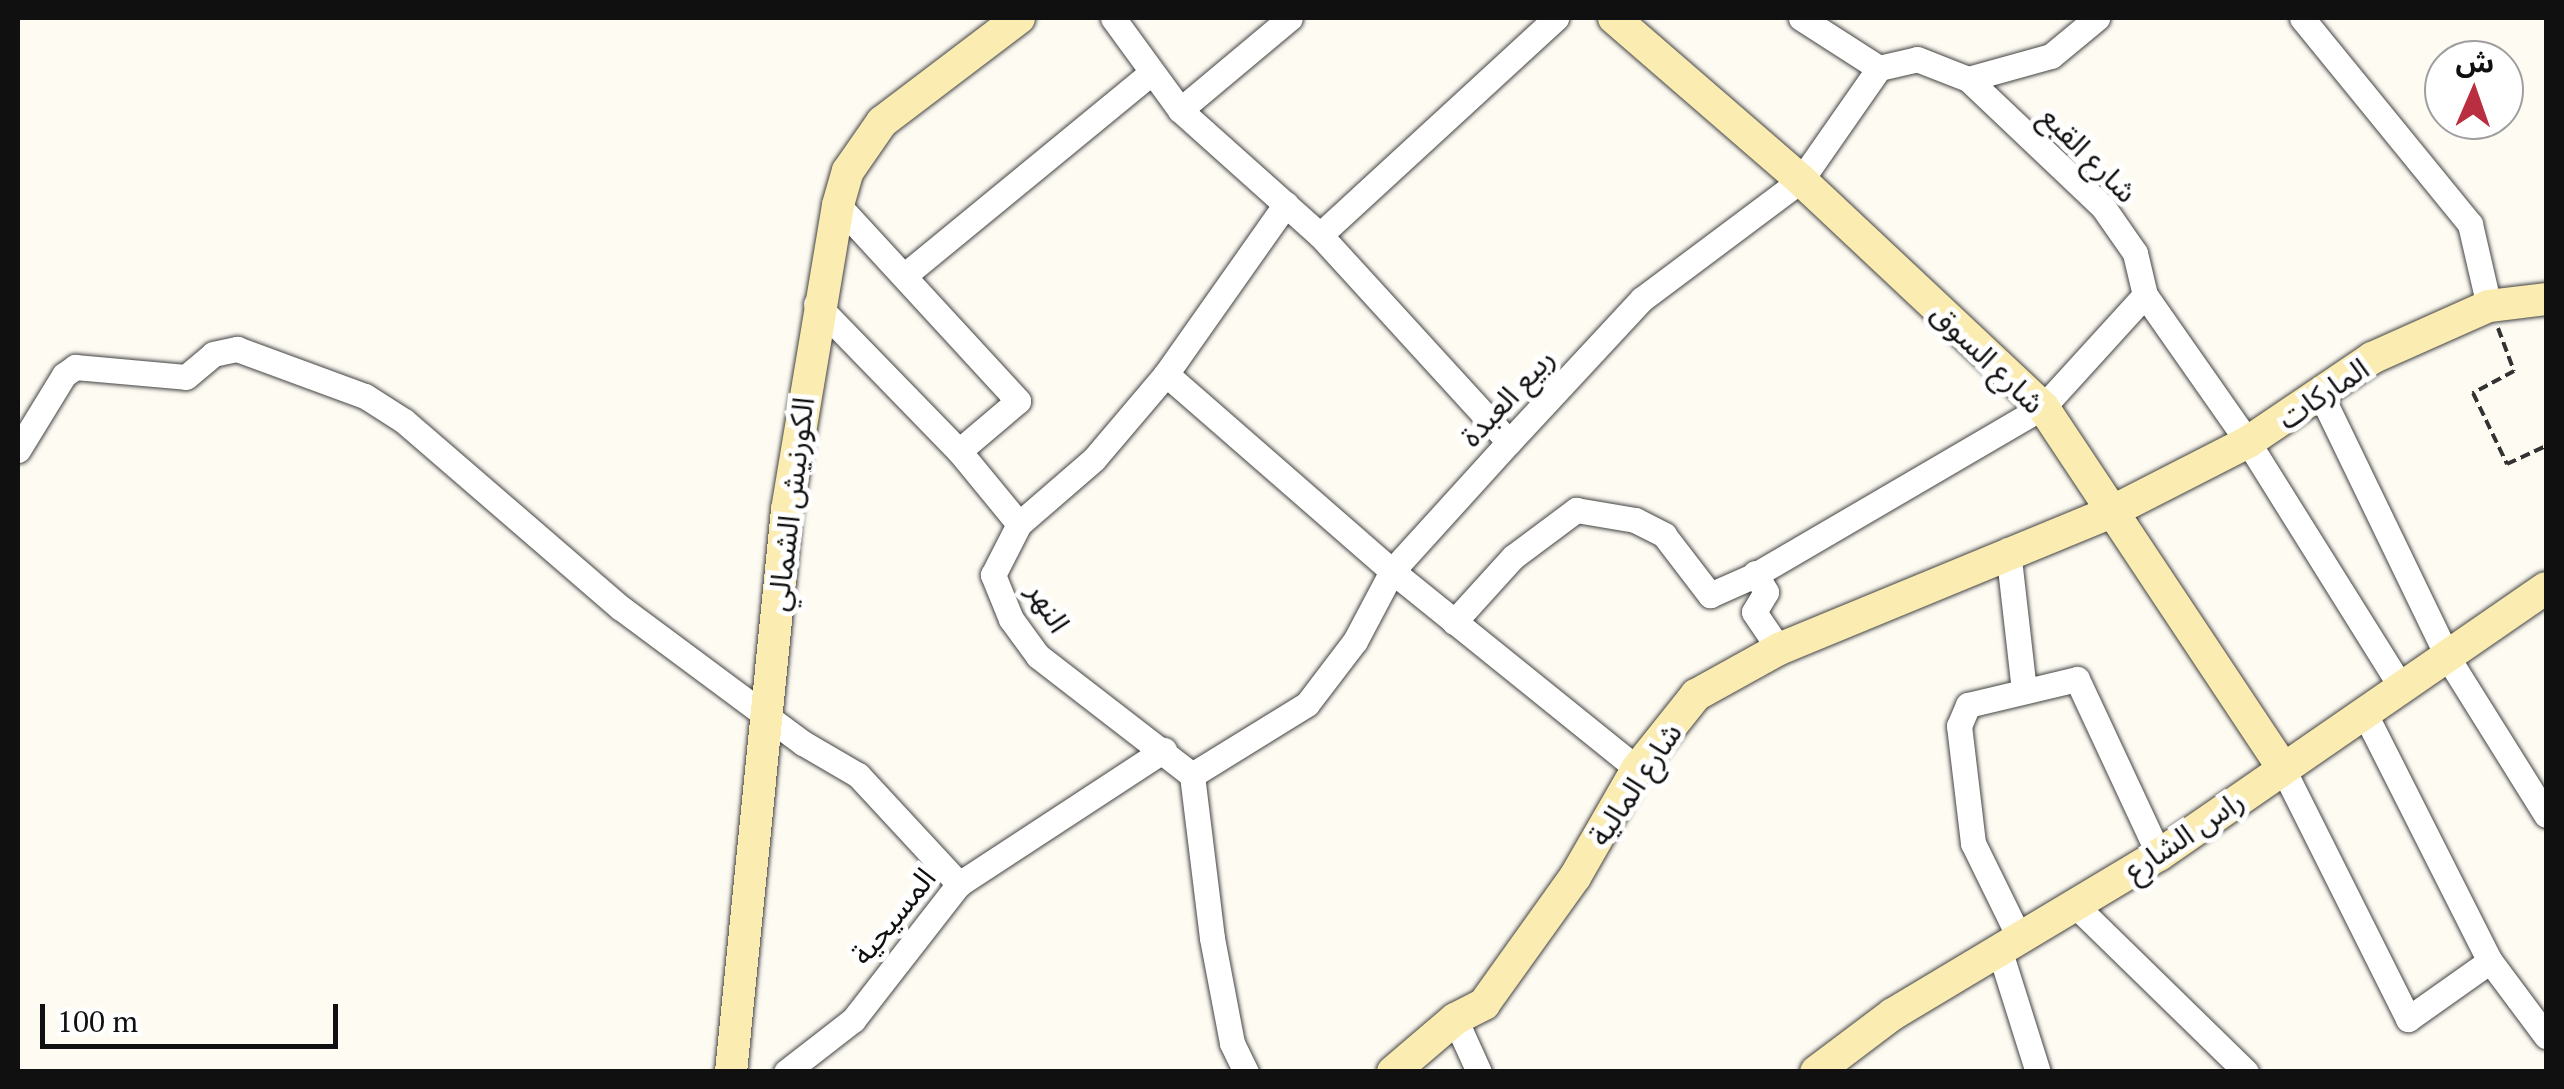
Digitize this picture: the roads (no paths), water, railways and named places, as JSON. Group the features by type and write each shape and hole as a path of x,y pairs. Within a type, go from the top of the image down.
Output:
{"street":[{"name":"الكورنيش الشمالي","path":"731,1072 766,711 816,304 838,206 848,171 882,122 1019,18"},
{"path":"1113,18 1150,74 1180,110 1320,235 1508,442"},
{"path":"1180,110 1290,18"},
{"path":"1320,235 1556,18"},
{"name":"شارع السوق","path":"1614,18 1802,180 2042,407 2109,513 2282,767"},
{"path":"1801,18 1879,68"},
{"path":"1968,80 2051,56 2097,18"},
{"path":"2302,18 2470,224 2489,306"},
{"name":"شارع القبع","path":"1879,68 1917,59 1968,80 2103,207 2136,253 2145,294 2248,442 2404,690"},
{"name":"ربيع العبدة","path":"1192,775 1307,704 1355,641 1392,571 1508,442 1642,299 1802,180 1879,68"},
{"path":"905,275 1150,74"},
{"name":"النهر","path":"1192,775 1038,656 1011,619 994,575 1019,524 1094,459 1166,374 1286,204"},
{"path":"838,206 1018,401 960,451"},
{"path":"1454,622 1513,557 1576,510 1636,520 1664,535 1710,596 2042,407 2145,294"},
{"name":"الماركات","path":"2109,513 2248,442 2322,396 2372,358 2489,306 2546,300"},
{"path":"816,304 960,451 1019,524"},
{"path":"18,450 64,375 76,367 186,377 213,354 237,350 328,380 404,421 621,608 766,711 803,744 858,774 958,884"},
{"path":"1166,374 1392,571 1638,769"},
{"path":"2322,396 2448,658 2546,814"},
{"name":"شارع المالية","path":"1394,1072 1454,1019 1484,1004 1575,877 1638,769 1696,695 1779,649 2008,550 2109,513"},
{"path":"2008,550 2024,691"},
{"path":"1756,573 1766,592 1754,612 1779,649"},
{"name":"راس الشارع","path":"1816,1072 1893,1014 2159,855 2282,767 2404,690 2546,588"},
{"path":"2038,1072 2010,947 1972,842 1959,726 1968,706 2078,679 2159,855"},
{"path":"2365,714 2490,961 2546,1036"},
{"name":"المسيحية","path":"786,1072 854,1020 958,884 1164,750"},
{"path":"2282,767 2408,1019 2490,961"},
{"path":"1192,775 1212,938 1232,1044 1246,1072"},
{"path":"2075,905 2246,1072"},
{"path":"1454,1019 1479,1072"}]}
